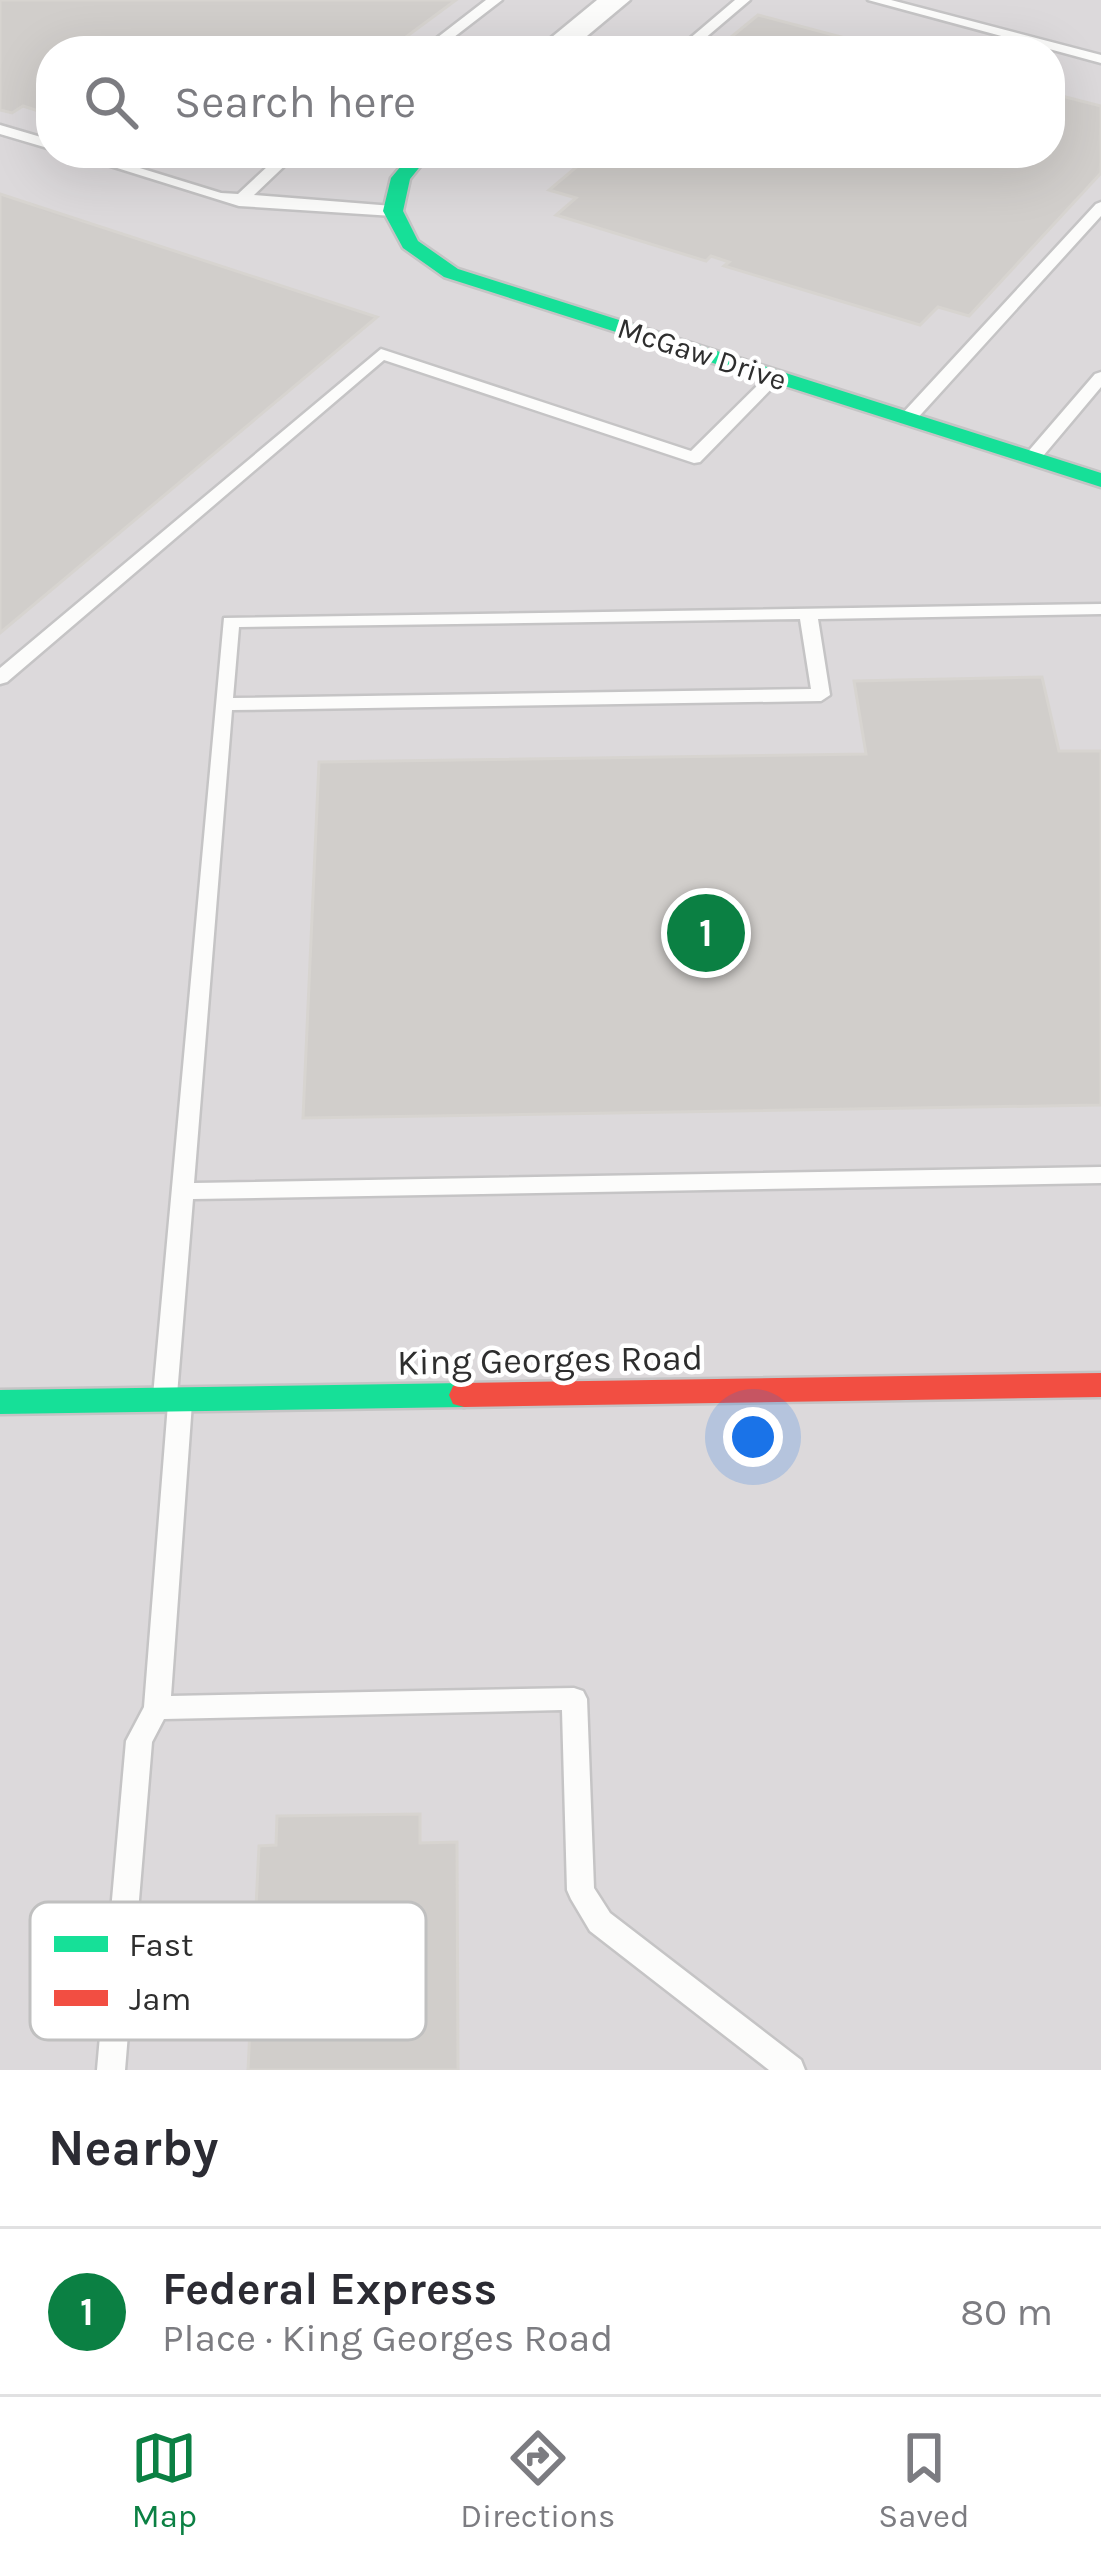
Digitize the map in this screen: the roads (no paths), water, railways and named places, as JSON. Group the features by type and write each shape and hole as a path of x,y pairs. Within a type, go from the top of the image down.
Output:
{"street":[{"path":"569,36 615,0"},
{"path":"393,211 401,178 409,168"},
{"name":"McGaw Drive","path":"393,211 410,244 451,273 1101,480"},
{"name":"King Georges Road","path":"0,1402 1101,1385"}],"lane":[{"path":"447,36 495,0"},
{"path":"700,36 743,0"},
{"path":"874,0 1013,36"},
{"path":"1065,50 1101,59"},
{"path":"0,129 36,140"},
{"path":"127,168 239,201 393,211"},
{"path":"239,201 275,168"},
{"path":"907,419 1101,207"},
{"path":"0,679 381,354 694,458 775,377"},
{"path":"1032,458 1101,377"},
{"path":"125,1902 139,1741 157,1708 182,1191 230,622 1101,609"},
{"path":"223,704 821,695 808,614"},
{"path":"182,1191 1101,1175"},
{"path":"157,1708 574,1699 581,1890 589,1907 600,1922 791,2070"},
{"path":"111,2070 114,2040"}],"place":[{"name":"Federal Express","path":"706,933"}]}
